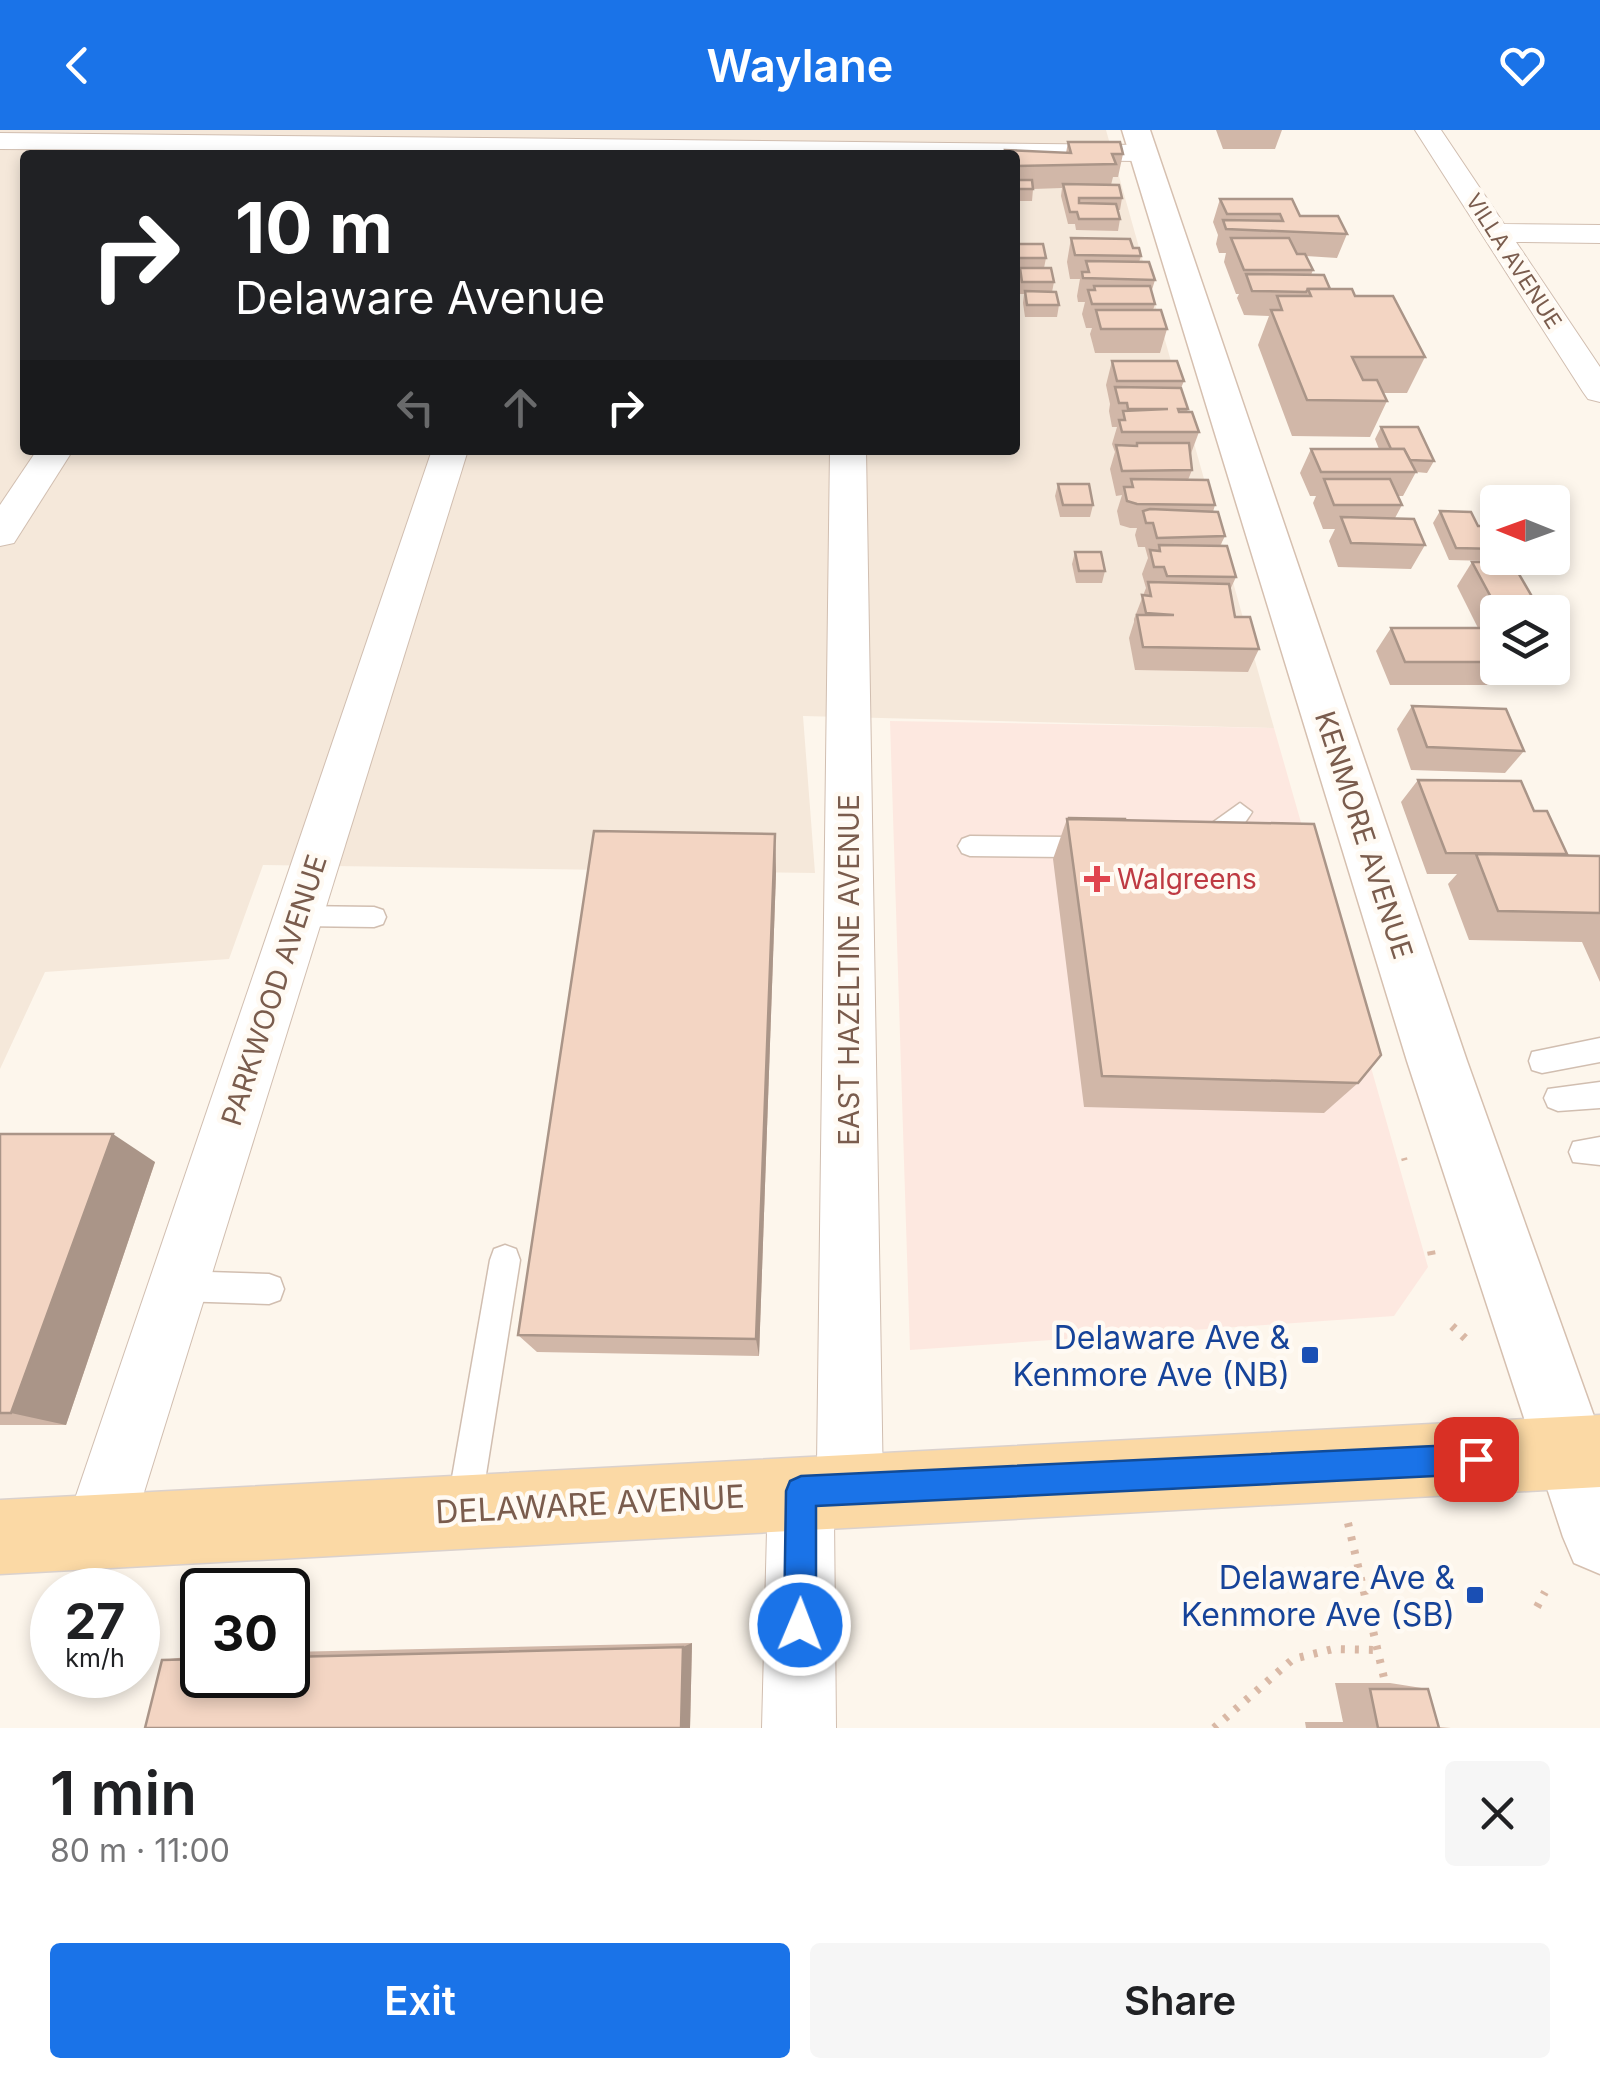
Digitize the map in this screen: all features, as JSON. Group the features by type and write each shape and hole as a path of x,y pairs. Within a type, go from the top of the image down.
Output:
{"main road":[{"name":"KENMORE AVENUE","path":"1140,142 1438,1061 1585,1452 1600,1537"},
{"name":"DELAWARE AVENUE","path":"0,1537 1585,1452"}],"street":[{"name":"VILLA AVENUE","path":"1428,130 1600,392"},
{"path":"0,141 847,145 1140,142"},
{"path":"1498,234 1600,234"},
{"path":"0,534 52,455"},
{"name":"PARKWOOD AVENUE","path":"98,1531 448,455"},
{"name":"EAST HAZELTINE AVENUE","path":"800,1728 825,1490 848,455"}],"lane":[{"path":"1187,844 1210,838 1240,812"},
{"path":"970,846 1068,847"},
{"path":"298,916 374,918"},
{"path":"1542,1061 1600,1050"},
{"path":"1558,1098 1600,1095"},
{"path":"463,1510 505,1260"},
{"path":"178,1286 269,1289"}],"path":[{"path":"1452,1326 1467,1340"},
{"path":"1355,1552 1384,1678"},
{"path":"1538,1607 1545,1592"},
{"path":"1214,1728 1293,1659 1334,1649 1378,1650"}],"shaded area":[{"path":"0,130 1106,130 1274,728 803,716 815,873 263,865 229,959 45,972 0,1069"},
{"path":"890,721 1274,728 1428,1267 1394,1316 910,1350"}],"building":[{"path":"1068,142 1120,142 1123,154 1112,154 1116,164 1020,166 1020,151 1071,153"},
{"path":"1020,180 1032,180 1033,189 1020,189"},
{"path":"1063,184 1119,185 1122,198 1079,198 1079,203 1116,204 1120,219 1079,219 1077,212 1070,212"},
{"path":"1220,199 1292,199 1300,216 1338,216 1347,234 1226,229 1223,220 1283,221 1280,214 1227,214"},
{"path":"1071,238 1130,239 1141,256 1075,255"},
{"path":"1231,238 1289,238 1297,254 1305,254 1313,270 1244,270"},
{"path":"1020,244 1043,244 1046,258 1020,258"},
{"path":"1086,261 1149,262 1155,280 1083,278 1082,272 1089,272"},
{"path":"1020,268 1051,268 1054,282 1022,282"},
{"path":"1246,274 1324,275 1330,289 1252,291"},
{"path":"1094,286 1150,286 1155,304 1092,304 1088,290 1095,290"},
{"path":"1308,289 1352,289 1355,296 1393,296 1425,357 1352,357 1363,380 1377,380 1387,401 1307,400 1271,310 1282,310 1277,296 1311,296"},
{"path":"1025,291 1056,292 1059,305 1027,305"},
{"path":"1096,310 1161,310 1167,329 1101,329"},
{"path":"1112,361 1177,361 1184,381 1117,381"},
{"path":"1115,387 1181,388 1188,409 1178,409 1179,412 1192,412 1199,432 1122,432 1119,420 1125,420 1123,411 1168,409 1128,409 1127,403 1119,403"},
{"path":"1381,427 1418,427 1434,461 1410,460 1404,449 1391,449"},
{"path":"1189,443 1192,470 1122,471 1116,445"},
{"path":"1311,449 1404,449 1416,472 1321,472"},
{"path":"1131,479 1208,480 1215,505 1127,501 1124,487 1133,487"},
{"path":"1324,479 1390,479 1402,505 1334,505"},
{"path":"1058,484 1089,484 1093,505 1063,505"},
{"path":"1143,511 1218,512 1225,536 1157,538 1153,523 1146,523"},
{"path":"1440,511 1471,512 1480,526 1480,549 1456,548"},
{"path":"1341,517 1414,519 1425,545 1351,543"},
{"path":"1159,545 1227,546 1236,577 1167,576 1164,567 1154,567 1150,550 1160,551"},
{"path":"1075,552 1101,552 1105,571 1079,571"},
{"path":"1472,562 1480,562 1480,575 1520,575 1531,595 1490,595"},
{"path":"1148,582 1229,584 1235,617 1250,617 1259,649 1143,647 1137,615 1174,615 1146,613 1142,595 1151,596"},
{"path":"1391,628 1480,628 1480,662 1405,662"},
{"path":"1412,706 1506,709 1524,751 1427,747"},
{"path":"1418,780 1521,781 1534,811 1547,811 1567,854 1446,853"},
{"name":"Walgreens","path":"1067,819 1314,824 1381,1055 1358,1083 1102,1076"},
{"path":"594,831 775,834 756,1339 518,1335"},
{"path":"1476,854 1600,856 1600,913 1498,911"},
{"path":"0,1134 113,1134 11,1413 0,1413"},
{"path":"683,1647 681,1728 145,1728 152,1698 160,1698 162,1660 180,1660 180,1698 310,1698 310,1656"},
{"path":"1370,1689 1428,1689 1439,1728 1378,1728"}],"place":[{"name":"Walgreens","path":"1097,879"},
{"name":"Delaware Ave & Kenmore Ave (NB)","path":"1310,1355"},
{"name":"Delaware Ave & Kenmore Ave (SB)","path":"1475,1595"}],"route":[{"path":"800,1625 801,1491 1476,1459"}]}
